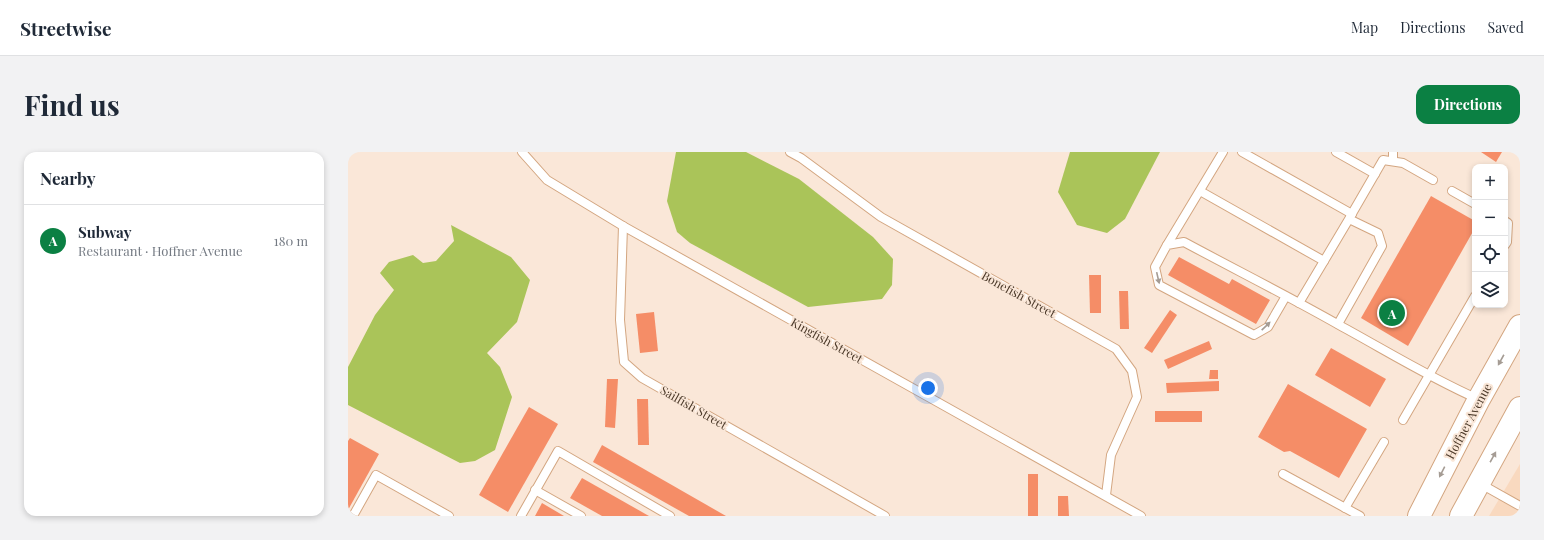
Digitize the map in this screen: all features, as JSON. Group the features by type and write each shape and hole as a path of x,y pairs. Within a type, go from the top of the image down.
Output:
{"main road":[{"name":"Hoffner Avenue","path":"1419,516 1479,399 1520,326"},
{"path":"1461,516 1479,482 1517,422"}],"lane":[{"name":"Kingfish Street","path":"522,152 547,180 623,226 1106,495 1141,516"},
{"name":"Bonefish Street","path":"790,152 801,158 881,217 1116,349 1132,371 1137,397 1111,454 1106,495"},
{"path":"1223,152 1155,267 1159,285 1254,335 1268,327 1286,296"},
{"path":"1242,152 1378,233 1382,246 1338,324"},
{"path":"1336,152 1375,174"},
{"path":"1393,152 1394,161"},
{"path":"1299,303 1351,217 1383,160 1403,163 1433,180"},
{"path":"1200,191 1324,261"},
{"path":"1452,191 1472,202"},
{"name":"Sailfish Street","path":"623,226 620,320 624,362 642,378 885,516"},
{"path":"1168,246 1184,242 1338,324 1429,375 1479,399"},
{"path":"1403,420 1472,301"},
{"path":"1346,508 1384,442"},
{"path":"521,516 558,451 670,516"},
{"path":"1283,474 1360,516"},
{"path":"353,516 376,475 449,516"},
{"path":"1479,482 1520,506"},
{"path":"535,490 581,516"}],"shaded area":[{"path":"676,152 746,152 799,179 873,237 893,259 892,285 882,299 808,307 690,243 677,232 667,201"},
{"path":"1070,152 1160,152 1125,219 1107,233 1077,225 1058,192"},
{"path":"451,225 511,257 530,280 517,322 487,353 500,367 512,397 495,450 475,461 460,463 348,405 348,367 375,315 394,290 380,273 389,262 413,255 423,263 436,261 454,241"},
{"path":"1520,464 1520,516 1489,516"}],"building":[{"path":"1481,152 1502,152 1496,162"},
{"path":"1431,196 1472,219 1472,233 1408,346 1361,318"},
{"path":"1179,257 1229,284 1232,279 1270,300 1256,324 1168,275"},
{"path":"1089,275 1101,275 1101,313 1090,313"},
{"path":"1119,291 1128,291 1129,329 1120,329"},
{"path":"1170,310 1177,315 1152,353 1144,348"},
{"path":"654,312 658,351 640,353 636,314"},
{"path":"1209,341 1212,349 1168,369 1164,360"},
{"path":"1331,348 1386,379 1370,407 1315,375"},
{"path":"1210,370 1218,370 1218,379 1209,379"},
{"path":"607,379 618,379 615,428 605,427"},
{"path":"1219,381 1219,391 1167,393 1166,383"},
{"path":"1288,384 1367,429 1339,478 1290,451 1284,452 1258,437"},
{"path":"637,399 648,399 649,445 638,445"},
{"path":"529,407 558,424 508,512 479,495"},
{"path":"1155,411 1202,411 1202,422 1155,422"},
{"path":"350,438 379,454 348,510 348,441"},
{"path":"602,445 726,516 689,516 593,462"},
{"path":"1028,474 1038,474 1038,516 1028,516"},
{"path":"582,478 649,516 602,516 570,498"},
{"path":"1058,496 1068,496 1069,516 1058,516"},
{"path":"542,503 564,516 535,516"}],"place":[{"name":"Subway","path":"1392,313"}]}
